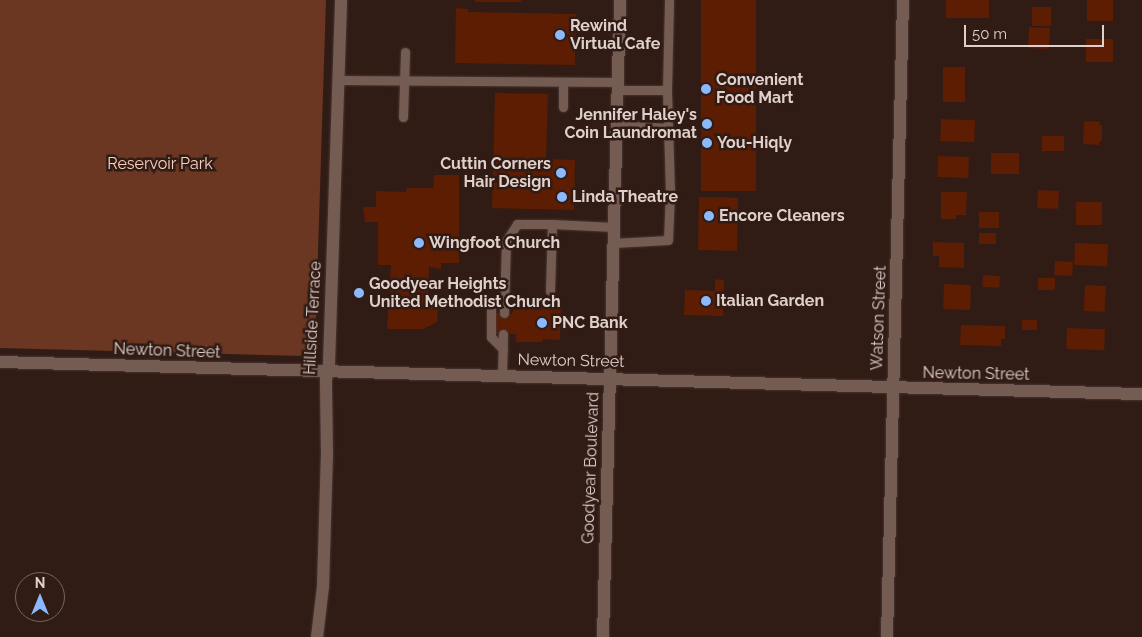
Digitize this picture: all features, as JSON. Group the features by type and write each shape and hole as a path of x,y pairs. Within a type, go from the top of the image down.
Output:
{"street":[{"name":"Hillside Terrace","path":"318,637 323,577 327,373 341,0"},
{"name":"Goodyear Boulevard","path":"603,637 620,0"},
{"name":"Watson Street","path":"887,637 903,0"},
{"name":"Newton Street","path":"0,362 327,373 610,378 894,389 1142,394"}],"lane":[{"path":"614,243 668,240 670,192 667,90 669,0"},
{"path":"403,117 405,52"},
{"path":"338,80 563,82 667,90"},
{"path":"563,82 563,107"},
{"path":"617,125 669,128"},
{"path":"504,313 506,241 517,224 614,227"},
{"path":"550,291 552,224"},
{"path":"503,349 490,337 491,305 504,297"},
{"path":"502,376 503,334"}],"green space":[{"name":"Reservoir Park","path":"0,0 326,0 315,345 304,356 0,348"}],"building":[{"path":"475,0 521,0 521,2 475,2"},
{"path":"701,0 756,0 756,191 701,191"},
{"path":"946,0 989,0 989,18 946,18"},
{"path":"1087,0 1113,0 1113,21 1087,21"},
{"path":"1032,7 1051,7 1051,26 1032,26"},
{"path":"456,8 468,9 468,12 576,14 575,65 455,63"},
{"path":"1029,27 1050,28 1049,49 1028,48"},
{"path":"1086,39 1113,39 1113,62 1086,62"},
{"path":"943,67 965,67 965,102 943,102"},
{"path":"495,93 548,94 546,159 575,160 574,210 492,208"},
{"path":"941,119 975,120 974,142 940,141"},
{"path":"1084,121 1100,122 1099,125 1102,125 1102,141 1100,141 1099,145 1083,144"},
{"path":"1042,136 1064,136 1064,151 1042,151"},
{"path":"991,153 1019,153 1019,174 991,174"},
{"path":"938,156 969,157 968,178 937,177"},
{"name":"Wingfoot Church","path":"434,175 459,175 459,263 441,263 441,269 429,267 428,302 438,304 437,322 423,329 387,329 391,265 378,265 378,222 365,222 363,207 376,207 376,191 406,192 407,188 433,188"},
{"path":"1038,190 1059,191 1058,209 1037,208"},
{"path":"941,192 967,192 966,215 956,215 956,219 941,219"},
{"path":"699,197 738,198 737,251 698,250"},
{"path":"1076,202 1102,202 1102,225 1076,225"},
{"path":"979,212 999,212 999,228 979,228"},
{"path":"979,233 996,233 996,244 979,244"},
{"path":"933,242 964,243 964,268 939,267 939,256 933,256"},
{"path":"1075,243 1108,244 1107,266 1074,265"},
{"path":"1055,261 1073,262 1072,276 1054,275"},
{"path":"983,275 1000,276 999,288 982,287"},
{"path":"1038,278 1055,278 1055,290 1038,290"},
{"path":"715,279 724,280 723,316 684,315 685,290 715,291"},
{"path":"944,284 971,285 970,310 943,309"},
{"path":"1085,285 1106,286 1105,312 1084,311"},
{"path":"517,302 561,303 560,340 543,339 542,342 516,342 516,334 495,334 496,313 512,314 513,310 517,310"},
{"path":"1022,320 1037,320 1037,330 1022,330"},
{"path":"961,325 1005,326 1005,339 1001,339 1001,346 960,345"},
{"path":"1067,328 1105,329 1104,350 1066,349"}],"place":[{"name":"Rewind Virtual Cafe","path":"560,35"},
{"name":"Convenient Food Mart","path":"706,89"},
{"name":"Jennifer Haley's Coin Laundromat","path":"707,124"},
{"name":"You-Hiqly","path":"707,143"},
{"name":"Cuttin Corners Hair Design","path":"561,173"},
{"name":"Linda Theatre","path":"562,197"},
{"name":"Encore Cleaners","path":"709,216"},
{"name":"Wingfoot Church","path":"419,243"},
{"name":"Goodyear Heights United Methodist Church","path":"359,293"},
{"name":"Italian Garden","path":"706,301"},
{"name":"PNC Bank","path":"542,323"}]}
